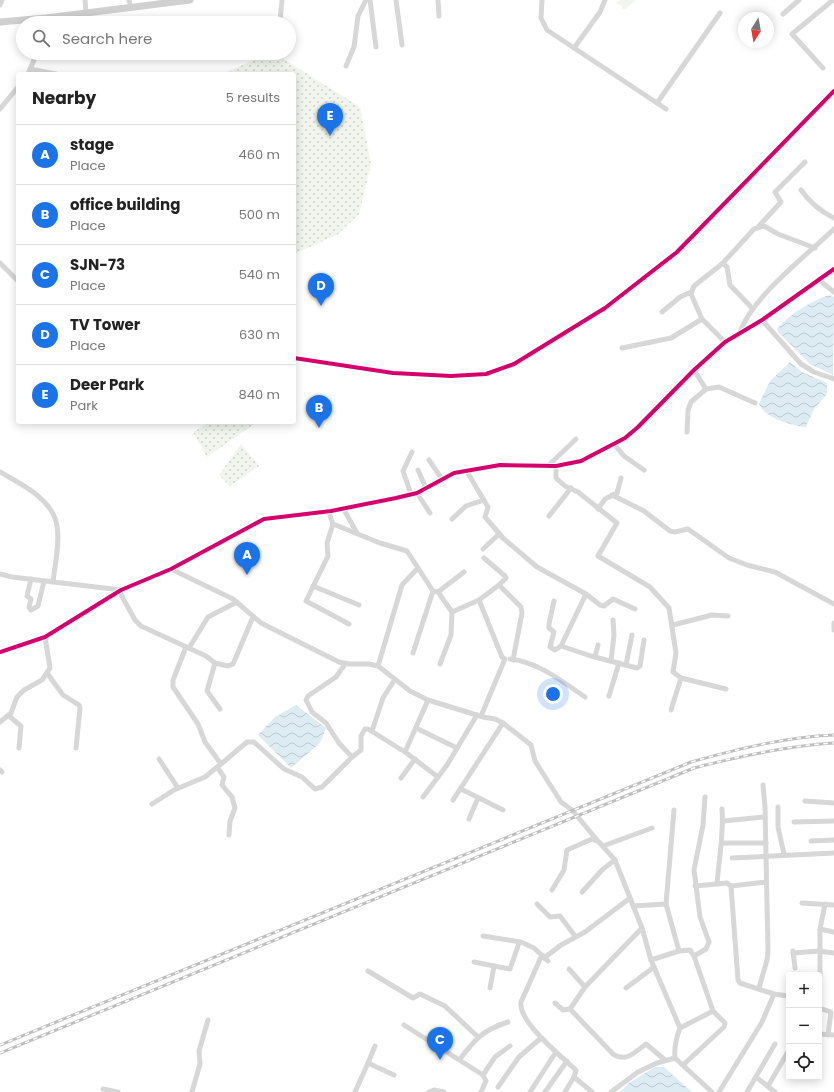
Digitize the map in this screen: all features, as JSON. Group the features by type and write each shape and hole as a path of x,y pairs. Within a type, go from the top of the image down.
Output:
{"main road":[{"path":"69,16 86,12 132,8 186,0"},
{"path":"0,22 16,21"}],"street":[{"path":"0,5 2,0"},
{"path":"85,0 86,12"},
{"path":"128,0 132,8"},
{"path":"280,16 282,0"},
{"path":"346,66 354,47 358,16 366,0"},
{"path":"370,0 376,47"},
{"path":"396,0 402,44"},
{"path":"438,0 439,16"},
{"path":"542,0 541,18 543,25 547,30 666,109"},
{"path":"574,48 600,12 605,0"},
{"path":"783,14 799,0"},
{"path":"823,68 792,34 833,0"},
{"path":"657,103 720,14"},
{"path":"29,72 34,60"},
{"path":"0,109 16,89"},
{"path":"296,358 394,373 451,376 486,374 514,364 605,308 677,252 834,91"},
{"path":"662,312 680,297 691,292 694,286 724,263 754,229 759,226 781,202 775,192 805,162"},
{"path":"801,190 822,212 834,218"},
{"path":"759,226 764,226 778,234 814,248"},
{"path":"740,332 744,322 753,309 778,282 834,229"},
{"path":"0,263 16,279"},
{"path":"724,263 727,267 730,285 753,309"},
{"path":"0,652 45,636 120,591 171,569 258,521 343,508 417,493 454,472 500,465 556,466 581,461 614,444 638,427 694,370 725,342 762,320 834,269"},
{"path":"13,276 16,273"},
{"path":"819,280 834,292"},
{"path":"691,292 702,318 725,342"},
{"path":"622,348 671,338 702,318"},
{"path":"762,320 801,364 814,372 834,379"},
{"path":"694,370 706,389"},
{"path":"687,432 688,410 691,402 706,389 719,387 755,402"},
{"path":"548,466 576,439"},
{"path":"614,444 624,456 644,470"},
{"path":"411,494 403,471 412,452"},
{"path":"429,460 442,479"},
{"path":"556,466 556,478 565,486 578,492 598,509 615,520 617,524 598,556 650,587 669,608 676,653 673,672 681,678 726,689"},
{"path":"418,470 426,488"},
{"path":"466,470 488,507 484,517 499,534 538,568 586,594 602,606 613,599 635,610"},
{"path":"0,472 39,496 56,518 58,534 53,582"},
{"path":"598,509 605,499 612,496 619,490 621,478"},
{"path":"549,516 571,488"},
{"path":"417,493 430,513"},
{"path":"612,496 644,511 672,532 688,529 729,558 747,565 775,572 834,604"},
{"path":"452,519 466,506 484,500"},
{"path":"343,508 357,533"},
{"path":"328,510 333,524 327,544 328,556 306,599 307,603 349,624"},
{"path":"333,524 380,543 407,551 417,569 452,612 451,636 440,664"},
{"path":"483,548 499,534"},
{"path":"452,612 479,600 506,578 484,558"},
{"path":"171,569 237,602 261,623 345,664 369,664 378,666 410,691 428,700 479,716 495,719 503,723 531,745 535,761 561,802 572,810 596,840 615,860 642,928 650,960 654,966 680,1028 675,1042 675,1058 711,1092"},
{"path":"378,666 402,585 417,569"},
{"path":"413,653 436,592 464,572"},
{"path":"0,574 120,591"},
{"path":"30,579 27,596 31,599 30,609 33,610 38,606 44,581"},
{"path":"499,585 521,607 522,613 513,660"},
{"path":"313,586 359,605"},
{"path":"120,591 137,623 206,656 215,663 228,666 232,664 253,617"},
{"path":"554,601 549,624 550,628 554,632 550,647 555,650 561,646 586,594"},
{"path":"479,600 502,656 505,659 536,667 553,675 585,697"},
{"path":"229,835 230,821 235,812 235,805 232,796 222,785 224,777 219,766 205,742 198,724 173,687 173,680 188,647 208,618 237,602"},
{"path":"672,625 712,616 728,616"},
{"path":"611,661 614,635 613,620"},
{"path":"834,623 834,630"},
{"path":"626,665 632,635"},
{"path":"0,722 12,713 17,697 24,690 38,684 50,668 45,636"},
{"path":"561,646 637,668 640,666 644,640"},
{"path":"595,657 598,645"},
{"path":"423,797 479,716 505,659"},
{"path":"215,663 207,691 220,709"},
{"path":"609,696 619,663"},
{"path":"345,664 338,675 308,696 306,700 312,712 326,723 339,743 352,757"},
{"path":"47,673 60,692 79,705 80,708 76,748"},
{"path":"671,710 681,678"},
{"path":"372,731 382,698 395,679"},
{"path":"404,752 428,700"},
{"path":"9,716 21,726 19,748"},
{"path":"453,800 503,723"},
{"path":"416,728 457,748"},
{"path":"152,804 178,788 201,779 247,742 254,742 284,769 302,776 317,790 362,748 362,733 365,729 372,731 415,759 438,777"},
{"path":"159,759 178,788"},
{"path":"401,778 415,759"},
{"path":"759,988 767,960 768,950 766,843 763,785"},
{"path":"461,789 503,810"},
{"path":"694,956 706,949 709,942 700,917 695,886 694,863 703,825 705,797"},
{"path":"469,819 478,798"},
{"path":"805,801 834,803"},
{"path":"778,807 778,826 784,854"},
{"path":"717,884 720,849 722,843 722,809"},
{"path":"674,810 666,904 679,951"},
{"path":"723,821 765,817"},
{"path":"794,822 834,821"},
{"path":"603,846 652,828"},
{"path":"552,890 564,870 567,850 592,839 596,840"},
{"path":"811,841 834,840"},
{"path":"722,843 766,843"},
{"path":"732,858 784,854 834,853"},
{"path":"582,892 603,869 615,860"},
{"path":"695,886 727,883 731,886 766,882"},
{"path":"731,886 738,980 745,985 759,988 774,994 786,996"},
{"path":"565,1092 574,1077 576,1070 541,1038 525,1015 521,1006 545,958 575,936 585,932 630,898"},
{"path":"802,903 834,905"},
{"path":"537,904 550,917 560,916 575,936"},
{"path":"633,906 666,904"},
{"path":"820,972 820,929 825,904"},
{"path":"555,1003 563,1010 570,1009 585,987 642,928"},
{"path":"820,929 834,932"},
{"path":"483,936 519,943 521,942 534,948 545,958"},
{"path":"474,962 510,969 519,943"},
{"path":"650,960 679,951 690,950 694,956 713,1011 724,1021 725,1025 683,1065"},
{"path":"795,968 793,952 819,951 834,953"},
{"path":"490,988 494,966"},
{"path":"626,988 654,966"},
{"path":"569,969 585,987"},
{"path":"368,971 413,998 422,995 440,1002 478,1037"},
{"path":"719,1092 762,1022 774,994"},
{"path":"570,1009 613,1054 619,1058 626,1058 647,1044 665,1060"},
{"path":"822,1009 831,1012 831,1035"},
{"path":"680,1028 713,1011"},
{"path":"192,1092 200,1064 200,1051 208,1020"},
{"path":"460,1059 478,1037 493,1027 508,1022"},
{"path":"404,1025 460,1059 483,1075 486,1081 481,1092"},
{"path":"498,1087 519,1057 541,1038"},
{"path":"747,1092 774,1044"},
{"path":"355,1092 375,1046"},
{"path":"483,1075 495,1057 510,1046"},
{"path":"530,1092 556,1052"},
{"path":"768,1086 786,1055"},
{"path":"611,1092 638,1072 665,1060 675,1058"},
{"path":"546,1092 567,1061"},
{"path":"368,1063 394,1075"},
{"path":"574,1077 592,1092"},
{"path":"756,1077 775,1092"},
{"path":"103,1089 118,1092"},
{"path":"429,1092 434,1090 444,1092"}],"shaded area":[{"path":"621,0 636,0 625,9 622,9 622,6 615,3"},
{"path":"255,60 285,60 360,107 371,164 359,214 337,235 296,253 296,72 227,72"},
{"path":"207,424 254,424 207,457 193,432"},
{"path":"241,444 259,466 230,486 219,475"}],"water":[{"path":"829,295 834,297 833,375 810,364 778,332 777,329 788,318 801,309"},
{"path":"790,362 802,372 827,383 827,394 814,409 806,427 787,423 773,417 762,409 759,404 770,381"},
{"path":"296,705 326,728 320,743 291,768 258,735 275,717"},
{"path":"655,1067 664,1067 692,1092 620,1092 629,1083"}],"railway":[{"path":"0,1045 691,762 744,748 780,741 834,735"},
{"path":"0,1053 694,768 763,752 798,746 834,743"}],"cycle path":[{"path":"296,358 393,373 451,376 486,374 514,364 605,308 677,252 834,91"},
{"path":"0,652 45,637 121,590 171,569 264,519 331,511 417,493 454,473 500,465 556,466 581,461 625,438 638,427 694,370 725,342 762,320 834,269"}],"place":[{"name":"Deer Park","path":"330,136"},
{"name":"TV Tower","path":"321,306"},
{"name":"office building","path":"319,428"},
{"name":"stage","path":"247,575"},
{"name":"SJN-73","path":"440,1060"}]}
